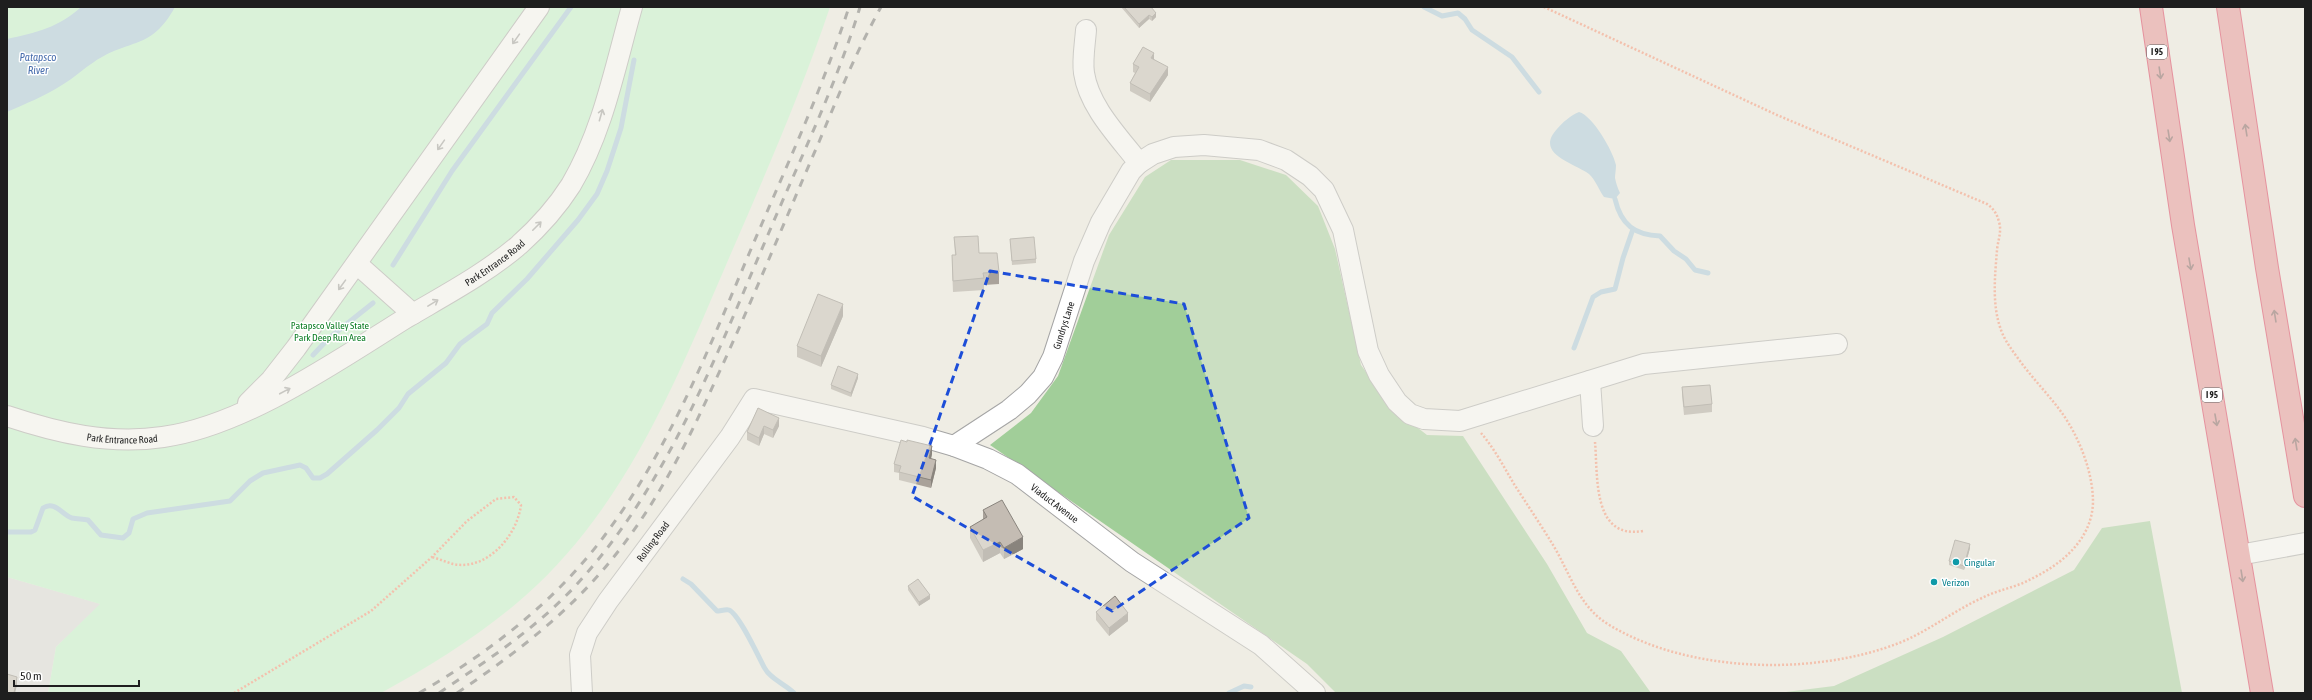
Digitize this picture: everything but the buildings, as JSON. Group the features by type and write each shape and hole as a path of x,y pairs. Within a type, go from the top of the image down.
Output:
{"highway":[{"name":"I 95","path":"2151,7 2163,98 2262,693"},
{"path":"2228,7 2252,168 2305,496"}],"street":[{"name":"Park Entrance Road","path":"237,414 271,380 357,264 538,7"},
{"name":"Park Entrance Road","path":"7,416 82,437 129,440 164,437 199,430 237,414 312,376 479,275 519,245 547,216 570,185 595,139 632,7"},
{"path":"1086,30 1084,73 1090,90 1100,112 1135,167 1154,154 1174,146 1235,146 1259,150 1286,160 1310,176 1324,190 1343,230 1368,351 1379,375 1397,402 1410,414 1424,419 1460,421 1644,364 1837,344"},
{"name":"Gundrys Lane","path":"954,446 1008,410 1028,394 1042,377 1053,357 1084,261 1101,222 1135,167"},
{"path":"357,264 413,314"},
{"path":"1590,381 1593,426"},
{"name":"Viaduct Avenue","path":"754,399 954,446 988,459 1017,474 1132,562 1261,645 1315,693"},
{"name":"Rolling Road","path":"582,693 580,655 587,633 608,601 730,437 754,399"},
{"path":"2239,555 2305,543"}],"path":[{"path":"1460,421 1472,426 1482,434 1556,551 1576,590 1591,611 1607,624 1651,646 1697,658 1734,664 1806,663 1840,658 1897,643 1945,620 1983,597 2029,580 2064,559 2076,547 2085,534 2093,503 2087,467 2073,431 2062,413 2006,343 2000,329 1996,314 1995,286 2000,230 1994,210 1987,204 1770,111 1544,7"},
{"path":"1593,426 1599,497 1609,522 1617,529 1628,532 1643,531"},
{"path":"234,693 371,611 432,557 467,521 496,499 514,497 521,505 519,518 510,536 496,551 474,562 454,564 432,557"}],"highlighted area":[{"path":"990,271 1184,304 1249,518 1112,611 912,496"}],"shaded area":[{"path":"7,577 101,604 56,647 48,693 7,693"}],"green space":[{"name":"Patapsco Valley State Park Deep Run Area","path":"7,7 830,7 782,134 668,395 620,482 592,523 561,561 525,596 474,636 381,693 48,693 56,647 100,604 7,577"},
{"path":"1171,160 1240,160 1286,175 1318,206 1335,249 1361,365 1392,408 1427,435 1463,436 1547,564 1587,633 1621,651 1651,693 1336,693 1307,664 990,445 1031,413 1058,376 1109,235 1145,177"},
{"path":"2150,521 2182,693 1777,693 1834,686 1943,637 2074,570 2102,528"}],"water":[{"name":"Patapsco River","path":"81,7 175,7 157,31 148,37 139,42 118,49 90,65 55,89 35,100 7,112 7,39 37,32 47,28 65,20"},
{"path":"1579,112 1590,120 1596,127 1611,151 1616,165 1615,178 1620,193 1615,199 1604,197 1589,174 1559,157 1550,145 1551,138 1557,129 1567,119"}],"waterway":[{"path":"393,265 452,171 571,7"},
{"path":"1424,7 1442,16 1458,13 1465,19 1472,30 1512,57 1539,92"},
{"path":"7,532 31,532 35,530 43,508 51,506 72,518 88,520 101,535 123,538 129,533 133,519 147,513 230,501 250,481 263,473 300,465 306,468 313,478 320,478 327,474 377,430 399,408 408,394 446,363 460,344 487,324 492,313 527,279 578,220 597,194 607,171 621,128 634,60"},
{"path":"1615,199 1621,216 1630,227 1636,231 1660,236 1674,251 1686,259 1695,270 1708,273"},
{"path":"1574,348 1593,297 1601,292 1615,289 1623,258 1633,229"},
{"path":"313,355 329,338 373,303"},
{"path":"683,579 691,584 717,611 729,610 733,613 743,627 764,667 770,675 794,693"},
{"path":"1229,693 1244,686 1251,687"}],"railway":[{"path":"419,693 471,661 496,643 544,603 586,559 629,501 670,430 705,356 804,126 828,67 849,7"},
{"path":"439,693 512,642 563,599 610,545 664,462 687,418 728,328 840,66 860,7"},
{"path":"457,693 524,645 565,610 584,591 620,549 635,529 662,487 707,399 756,289 848,73 881,7"}],"place":[{"name":"Cingular","path":"1956,562"},
{"name":"Verizon","path":"1934,582"}]}
